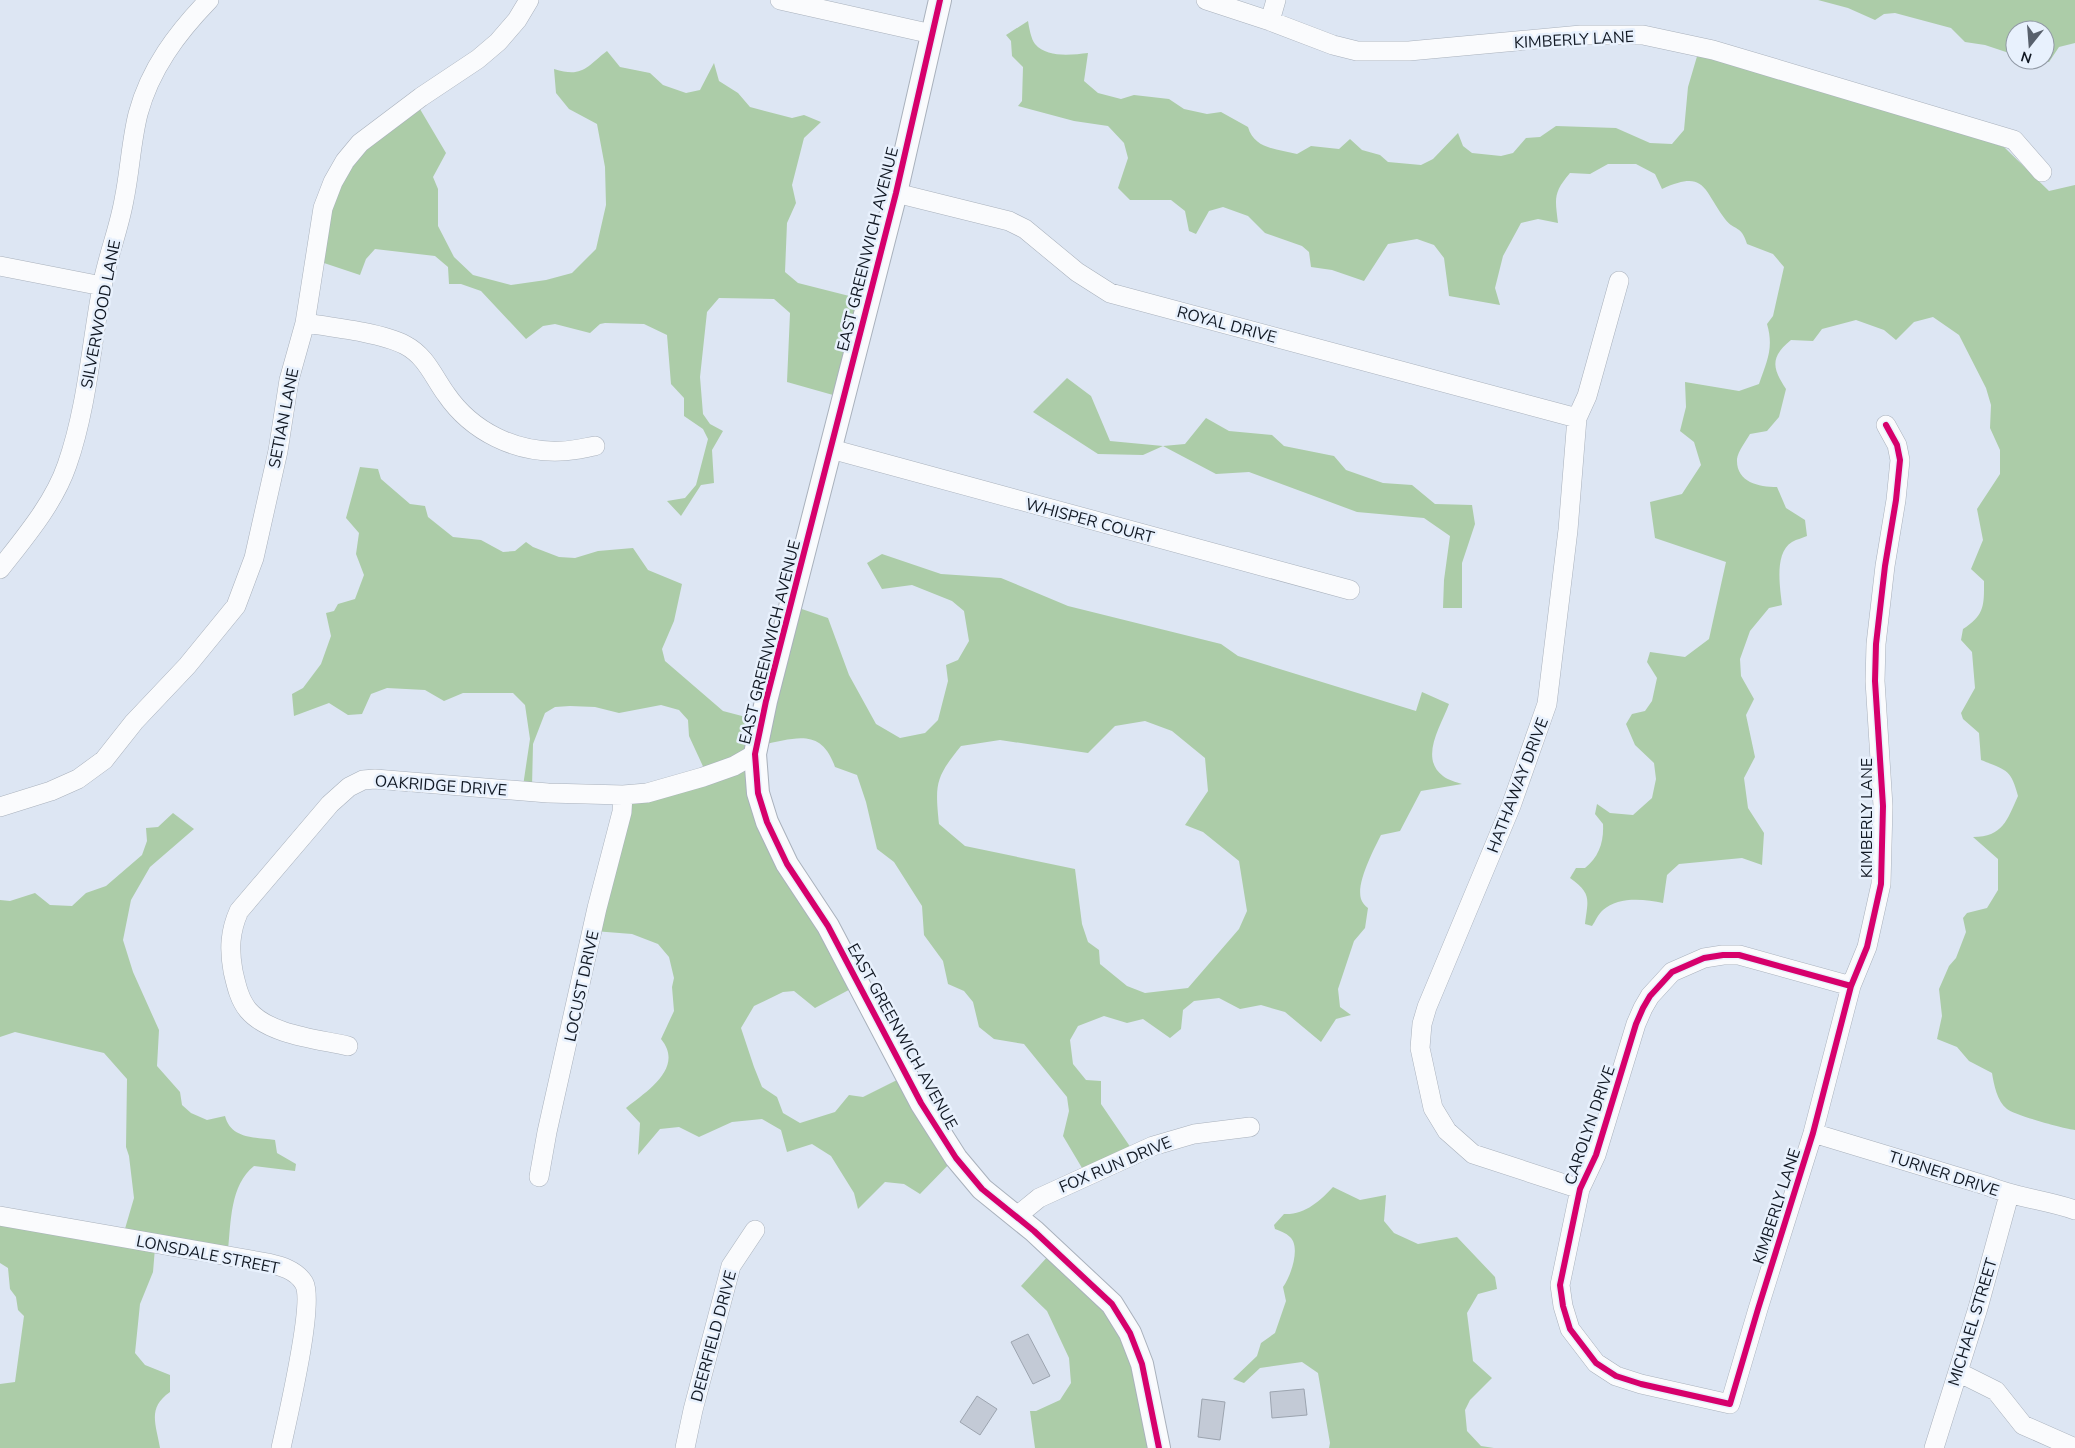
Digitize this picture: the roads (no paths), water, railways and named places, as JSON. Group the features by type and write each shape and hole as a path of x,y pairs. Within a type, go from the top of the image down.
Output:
{"street":[{"name":"SILVERWOOD LANE","path":"0,569 52,496 67,466 83,400 102,286 124,201 138,116 152,73 191,18 209,0"},
{"name":"SETIAN LANE","path":"0,806 51,791 78,779 104,760 134,722 187,666 236,606 254,558 278,451 289,380 305,323 324,208 333,182 345,161 360,143 379,127 478,59 517,20 529,0"},
{"path":"780,0 932,34"},
{"name":"EAST GREENWICH AVENUE","path":"940,0 896,193 766,701 755,754 758,792 767,822 787,864 828,926 921,1103 956,1158 982,1189 1017,1216 1112,1304 1130,1333 1142,1364 1159,1448"},
{"name":"KIMBERLY LANE","path":"1206,0 1270,21 1333,45 1357,51 1409,51 1581,35 1643,35 1660,38 1712,50 2014,140 2042,172"},
{"path":"1270,21 1276,0"},
{"name":"ROYAL DRIVE","path":"896,193 1009,221 1025,228 1077,272 1110,293 1576,418"},
{"path":"0,266 102,286"},
{"name":"HATHAWAY DRIVE","path":"1580,1189 1481,1157 1473,1154 1466,1148 1447,1131 1433,1108 1420,1048 1422,1024 1427,1007 1511,806 1547,704 1568,530 1576,418 1587,396 1619,282"},
{"path":"305,323 384,337 405,344 422,356 446,394 461,412 478,427 499,440 526,448 561,451 595,446"},
{"name":"KIMBERLY LANE","path":"1730,1404 1778,1242 1814,1133 1851,986 1866,947 1881,884 1883,806 1875,681 1876,644 1882,584 1896,500 1900,460 1897,445 1886,426"},
{"name":"WHISPER COURT","path":"831,449 1350,590"},
{"name":"OAKRIDGE DRIVE","path":"348,1046 275,1028 258,1020 247,1008 237,989 230,957 233,924 239,911 330,804 349,787 363,780 375,778 548,793 623,795 647,793 703,777 734,766 755,754"},
{"name":"LOCUST DRIVE","path":"539,1177 547,1132 597,908 622,812 623,795"},
{"name":"CAROLYN DRIVE","path":"1730,1404 1640,1384 1616,1376 1596,1363 1570,1329 1563,1306 1560,1285 1580,1189 1596,1155 1636,1024 1650,996 1672,972 1704,958 1739,955 1851,986"},
{"name":"FOX RUN DRIVE","path":"1017,1216 1039,1198 1153,1146 1194,1134 1250,1127"},
{"name":"TURNER DRIVE","path":"1814,1133 1988,1186 2009,1195 2060,1204 2075,1210"},
{"name":"MICHAEL STREET","path":"1934,1448 2009,1195"},
{"name":"LONSDALE STREET","path":"0,1216 268,1263 284,1267 297,1275 303,1282 307,1293 302,1339 281,1448"},
{"name":"DEERFIELD DRIVE","path":"685,1448 693,1410 731,1266 756,1230"},
{"path":"1958,1372 1996,1391 2023,1425 2075,1448"}]}
